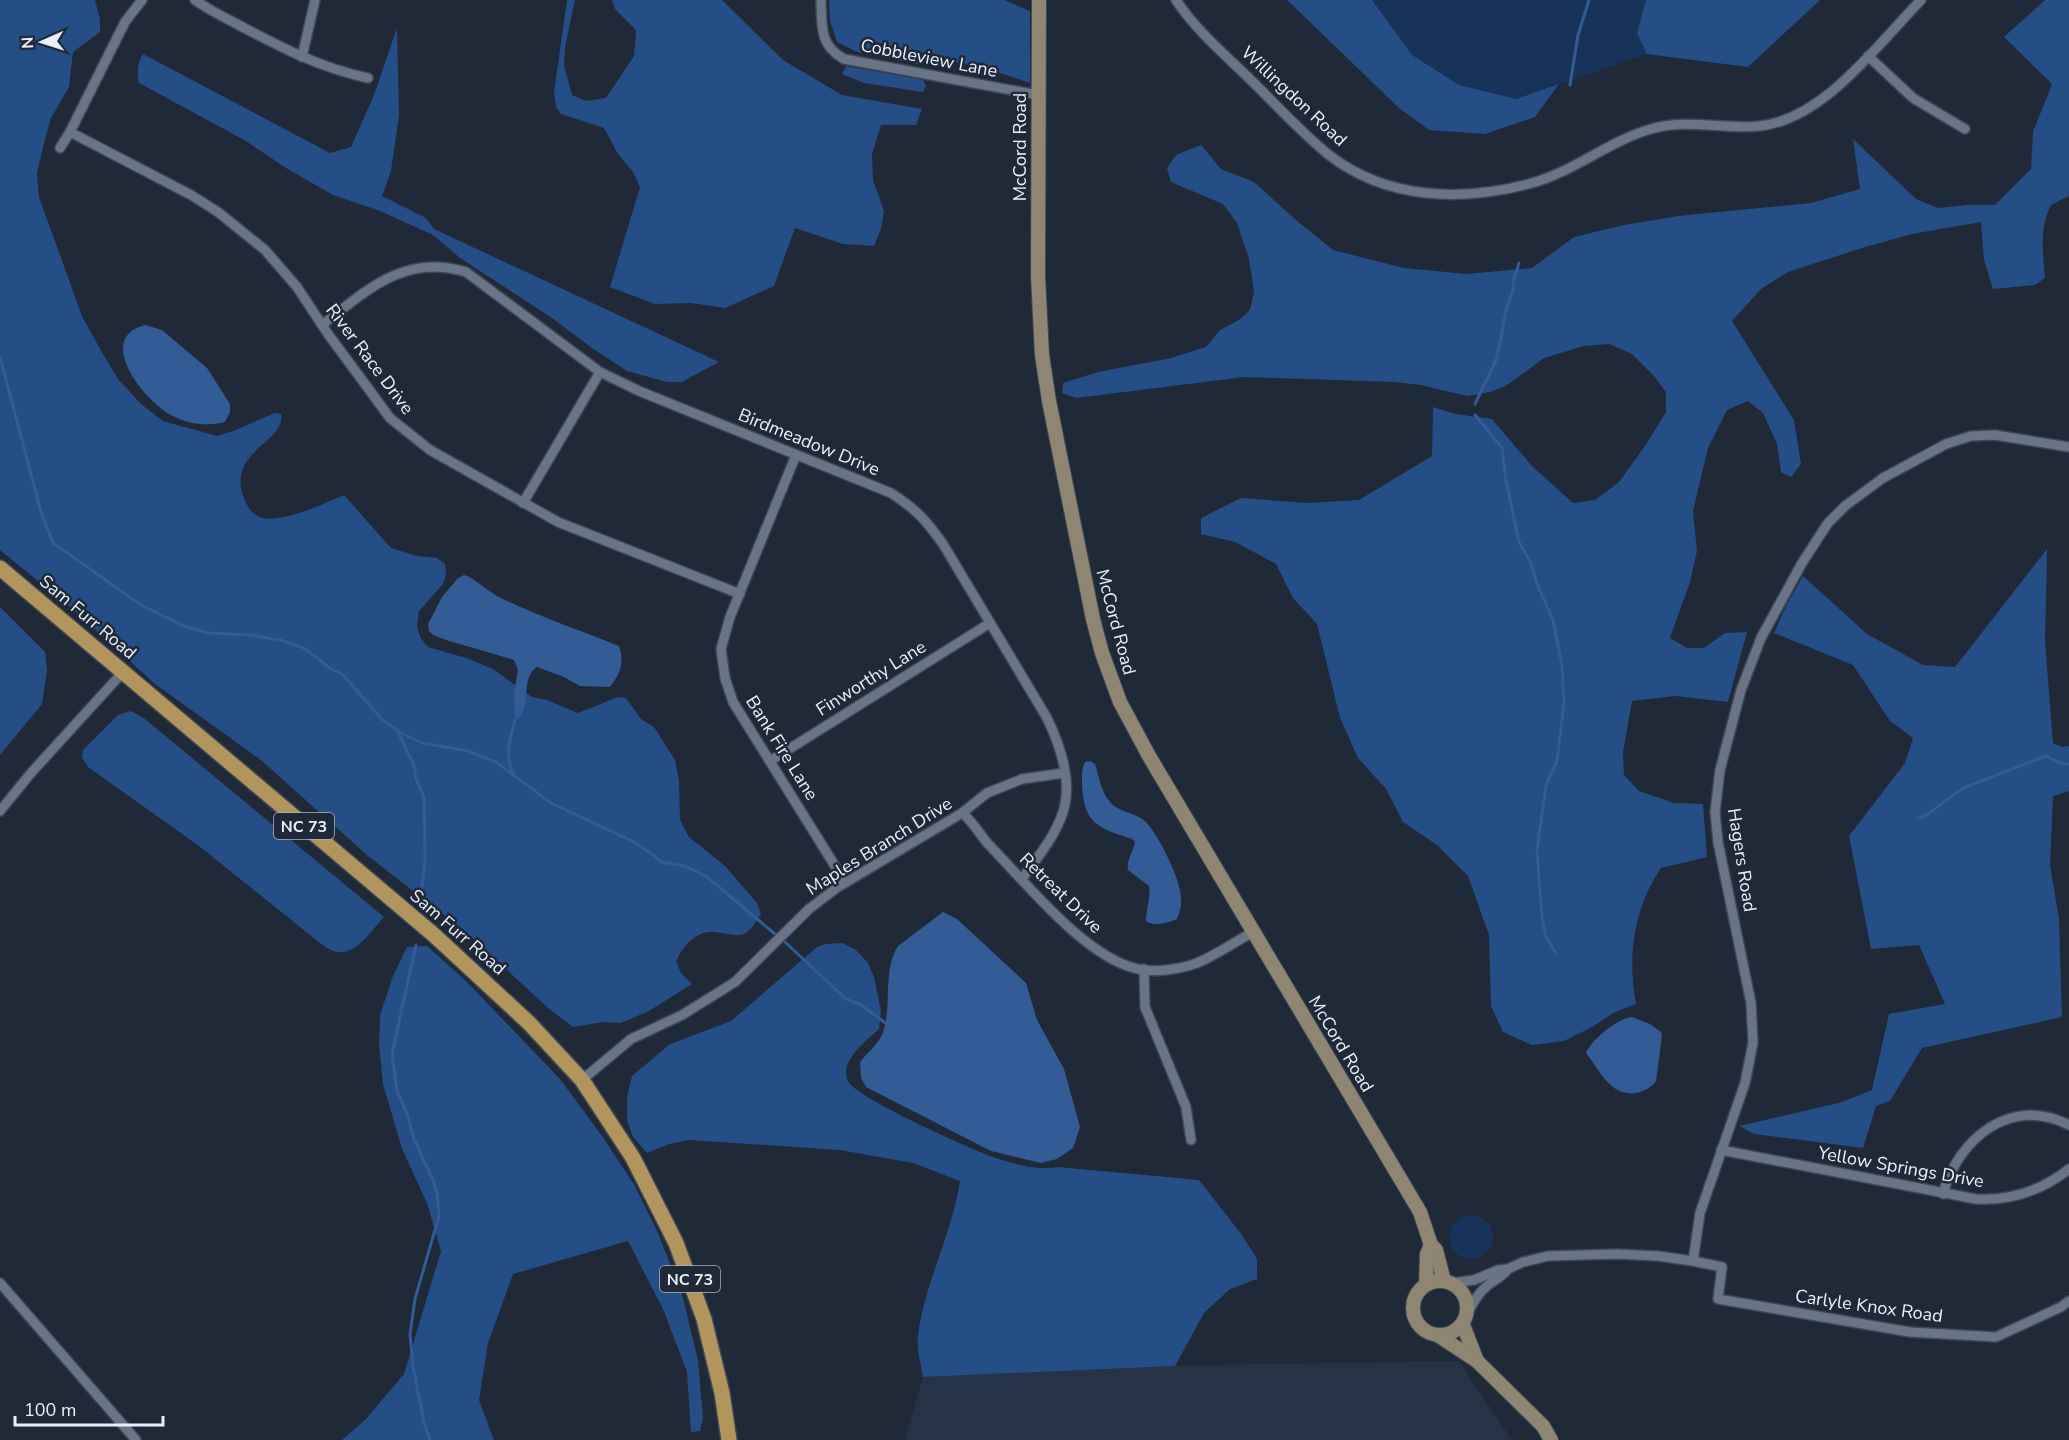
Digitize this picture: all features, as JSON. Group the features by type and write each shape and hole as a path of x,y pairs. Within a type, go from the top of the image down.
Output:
{"main road":[{"name":"Sam Furr Road","path":"0,568 468,966 529,1023 582,1080 633,1158 650,1189 690,1278 709,1338 722,1393 729,1440"}],"street":[{"path":"60,148 124,22 142,0"},
{"path":"195,0 247,30 302,57 334,70 368,78"},
{"path":"302,57 315,0"},
{"name":"Cobbleview Lane","path":"821,0 825,38 832,51 844,59 1038,95"},
{"name":"McCord Road","path":"1040,0 1038,276 1042,355 1049,401 1093,619 1109,674 1128,718 1420,1212 1447,1282 1460,1290 1466,1299 1465,1320 1477,1361"},
{"name":"Willingdon Road","path":"1176,0 1205,35 1328,154 1358,174 1392,188 1448,195 1533,183 1562,173 1626,138 1653,128 1676,125 1744,127 1779,122 1796,116 1827,96 1921,0"},
{"path":"1868,56 1913,98 1965,129"},
{"name":"River Race Drive","path":"70,132 191,195 218,212 265,250 297,287 390,418 430,450 558,522 740,594"},
{"name":"Birdmeadow Drive","path":"322,325 379,282 404,271 426,267 451,267 466,272 600,372 639,391 891,493 925,518 943,544 1047,718 1059,744 1066,787 1064,811 1051,837 1022,879"},
{"path":"523,502 600,372"},
{"name":"Hagers Road","path":"1693,1261 1700,1213 1745,1083 1754,1033 1751,1003 1715,820 1720,770 1741,690 1761,638 1796,572 1828,523 1845,506 1883,478 1946,444 1971,436 1995,435 2069,447"},
{"name":"Bank Fire Lane","path":"796,455 730,616 721,649 725,678 733,702 845,882"},
{"name":"Finworthy Lane","path":"770,761 990,623"},
{"path":"0,811 123,672"},
{"name":"Maples Branch Drive","path":"582,1080 631,1039 682,1015 735,982 814,904 845,882 962,813 987,793 1005,784 1064,772"},
{"name":"Retreat Drive","path":"962,813 970,819 986,842 1022,879 1092,946 1116,961 1144,969 1164,970 1197,963 1253,932"},
{"path":"1144,969 1145,1007 1186,1107 1191,1140"},
{"path":"1943,1194 1960,1155 1990,1127 2007,1119 2026,1116 2045,1117 2069,1125"},
{"name":"Yellow Springs Drive","path":"1721,1150 1976,1199 2008,1198 2040,1188 2069,1169"},
{"name":"McCord Road","path":"1431,1245 1427,1254 1426,1284 1414,1298 1415,1318 1424,1330 1439,1336 1477,1361 1543,1426 1551,1440"},
{"path":"1426,1284 1474,1280 1498,1270 1548,1256 1590,1254 1658,1256 1693,1261"},
{"name":"Carlyle Knox Road","path":"1693,1261 1722,1267 1718,1299 1910,1332 1995,1337 2061,1307 2069,1301"},
{"path":"1439,1336 1454,1332 1465,1320 1477,1296 1488,1285 1503,1276 1508,1269"},
{"path":"0,1283 136,1440"}],"shaded area":[{"path":"0,0 95,0 100,19 100,32 73,52 69,87 51,118 37,173 39,197 82,316 118,379 141,404 163,421 217,436 275,413 281,414 280,424 275,432 250,457 243,468 241,480 243,496 248,507 256,515 264,518 287,516 344,495 391,548 417,556 437,558 445,564 446,575 443,584 419,611 417,626 420,637 428,647 493,669 532,697 547,700 578,713 618,697 626,698 641,719 654,727 675,760 679,781 680,820 689,837 725,866 757,903 761,914 744,934 706,932 690,941 676,961 681,973 692,984 649,1011 621,1023 604,1022 573,1027 548,1008 466,932 368,856 261,760 155,684 76,612 0,550"},
{"path":"567,0 575,0 565,47 564,66 572,95 586,101 606,98 634,56 636,30 615,9 612,0 722,0 783,60 842,95 922,109 916,125 881,125 872,154 873,180 884,211 881,229 874,246 843,244 795,228 774,286 725,308 691,303 655,304 610,287 640,187 633,172 618,154 604,128 561,114 556,107 554,93"},
{"path":"829,0 1004,0 1030,11 1030,83 982,67 932,58 917,64 857,52 837,42 830,21"},
{"path":"1287,0 1372,0 1412,55 1459,85 1516,99 1559,84 1535,117 1485,134 1429,130 1399,108"},
{"path":"1372,0 1820,0 1748,67 1647,54 1516,99 1449,102"},
{"path":"1646,0 1820,0 1748,67 1647,54 1637,33"},
{"path":"2045,0 2069,0 2069,196 2051,205 2047,214 2043,241 2045,278 2035,285 1993,289 1984,260 1981,222 1912,234 1788,272 1761,289 1732,321 1794,420 1801,464 1791,477 1781,472 1777,444 1763,413 1748,401 1727,410 1708,448 1693,511 1697,551 1690,582 1670,638 1687,648 1704,648 1725,633 1747,632 1728,702 1675,696 1632,701 1623,752 1624,775 1639,791 1674,803 1703,804 1707,857 1661,868 1644,899 1633,950 1633,986 1636,1004 1613,1013 1594,1026 1564,1041 1532,1045 1503,1032 1491,1006 1489,935 1468,876 1437,845 1403,822 1386,789 1358,758 1340,718 1317,624 1293,598 1276,564 1235,542 1201,534 1201,518 1241,498 1307,503 1359,500 1432,456 1433,407 1456,414 1492,419 1532,466 1573,503 1595,500 1619,482 1645,446 1666,412 1666,392 1632,354 1609,344 1584,346 1544,358 1506,386 1490,392 1467,396 1421,385 1395,382 1244,377 1076,398 1062,393 1063,383 1098,372 1171,358 1206,347 1220,330 1239,320 1250,310 1254,292 1249,259 1237,223 1223,204 1171,182 1167,168 1176,155 1201,145 1221,169 1254,182 1333,250 1404,268 1467,274 1532,268 1574,237 1624,225 1678,216 1811,203 1860,189 1853,139 1916,199 1938,208 1995,205 2031,169 2033,132 2052,84 2004,37"},
{"path":"397,28 399,115 391,171 382,196 426,218 434,229 719,362 682,382 667,382 627,371 552,318 460,258 433,235 380,211 333,195 286,168 246,141 139,83 138,68 143,54 330,153 351,147 374,95"},
{"path":"846,66 923,80 926,86 923,92 864,83 842,74"},
{"path":"145,325 162,330 207,368 230,404 230,412 225,422 200,424 187,422 175,417 151,400 130,372 124,357 124,343 130,332"},
{"path":"2047,549 2045,642 2053,743 2062,747 2069,746 2069,791 2053,796 2050,865 2059,919 2062,1017 1922,1048 1890,1101 1876,1106 1863,1148 1754,1134 1739,1126 1839,1103 1872,1090 1889,1014 1945,1004 1919,945 1871,949 1849,836 1905,763 1913,738 1890,721 1853,665 1774,633 1787,604 1803,576 1867,634 1923,665 1955,667"},
{"path":"464,575 514,604 619,646 622,658 620,668 610,687 580,686 537,667 528,679 524,709 515,720 514,693 518,670 514,660 446,640 429,631 428,624 442,597 458,578"},
{"path":"0,607 45,652 47,671 42,704 0,755"},
{"path":"131,711 145,719 384,917 368,936 348,951 333,951 328,948 199,846 88,767 82,757 83,750 118,715"},
{"path":"1090,761 1095,764 1102,789 1110,802 1146,822 1163,847 1180,889 1181,903 1177,919 1157,924 1146,921 1149,886 1128,870 1135,842 1102,827 1095,822 1086,808 1083,798 1082,774 1085,762"},
{"path":"943,912 957,919 1026,983 1037,1020 1064,1069 1080,1127 1073,1148 1057,1159 1041,1163 991,1151 866,1087 861,1078 860,1062 879,1040 885,1026 890,968 898,946"},
{"path":"842,943 856,950 868,963 874,977 881,1011 879,1029 855,1052 847,1066 846,1074 848,1081 855,1089 870,1099 959,1143 1015,1164 1199,1180 1242,1235 1257,1259 1257,1279 1230,1289 1204,1313 1175,1366 923,1377 918,1345 921,1315 951,1220 960,1181 913,1163 840,1150 689,1140 669,1144 647,1153 633,1137 627,1120 627,1097 632,1076 670,1044 731,1021 817,947"},
{"path":"427,946 466,981 560,1079 635,1186 658,1233 682,1294 698,1360 703,1418 700,1431 691,1432 687,1372 663,1309 628,1241 513,1274 488,1343 479,1400 494,1440 342,1440 365,1420 404,1374 441,1251 427,1203 402,1149 383,1084 379,1045 380,1015 393,976 407,947"},
{"path":"1632,1017 1650,1024 1661,1032 1662,1036 1656,1081 1645,1090 1627,1093 1612,1086 1586,1053 1593,1042 1606,1030"},
{"path":"1471,1215 1486,1222 1493,1237 1486,1252 1471,1259 1456,1252 1449,1237 1456,1222"},
{"path":"1459,1361 1512,1440 905,1440 923,1377 1199,1365"}],"waterway":[{"path":"1570,85 1578,35 1589,0"},
{"path":"1475,404 1497,358 1506,310 1519,263"},
{"path":"0,357 41,512 53,543 141,605 186,627 209,633 249,635 280,640 304,648 331,669 342,674 382,719 399,732 422,743 468,751 496,762 551,803 634,842 661,862 685,866 707,877 775,934"},
{"path":"1475,415 1502,448 1506,481 1519,542 1531,563 1537,584 1553,620 1562,666 1564,703 1557,761 1546,785 1537,850 1542,918 1546,936 1556,954"},
{"path":"513,773 508,754 515,720"},
{"path":"399,734 414,765 416,779 424,797 425,860 420,906"},
{"path":"1918,818 1925,816 1963,788 2046,756 2060,763 2069,764"},
{"path":"785,942 846,999 861,1005 887,1024"},
{"path":"416,945 392,1054 397,1091 437,1194 439,1216 415,1299 410,1334 413,1366 424,1423 430,1440"}]}
